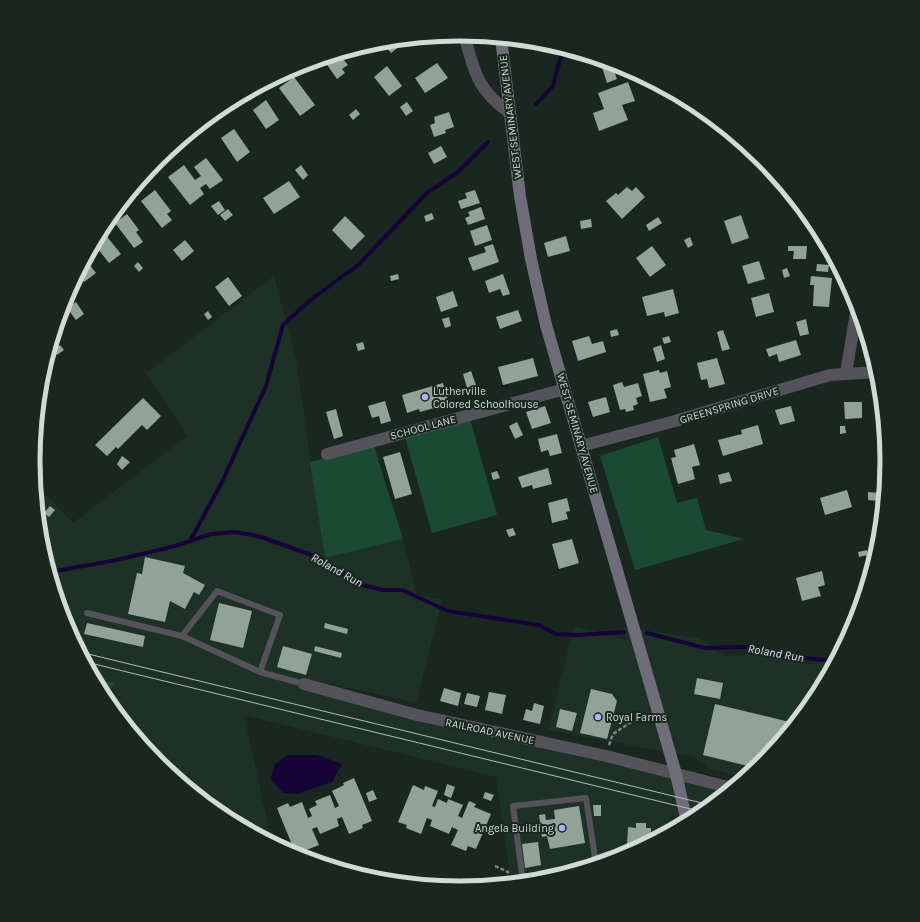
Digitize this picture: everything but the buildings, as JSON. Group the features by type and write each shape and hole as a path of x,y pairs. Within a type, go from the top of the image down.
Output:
{"main road":[{"name":"WEST SEMINARY AVENUE","path":"501,43 520,196 531,259 546,325 676,774 685,815"}],"street":[{"path":"466,41 478,81 494,102 510,112"},
{"path":"846,373 855,318"},
{"name":"GREENSPRING DRIVE","path":"582,446 675,421 816,378 846,373 870,372"},
{"name":"SCHOOL LANE","path":"328,454 565,388"},
{"name":"RAILROAD AVENUE","path":"304,684 417,715 606,756 725,786"}],"lane":[{"path":"182,636 217,591 280,615 260,672"},
{"path":"87,613 182,636 260,672 304,684"},
{"path":"522,876 513,806 586,798 595,859"}],"path":[{"path":"610,744 612,734 634,720"},
{"path":"495,866 508,872 509,878"}],"shaded area":[{"path":"274,276 296,359 325,558 403,539 417,595 442,600 416,703 304,678 302,688 720,790 679,819 671,817 670,825 621,849 569,867 510,875 496,777 244,715 271,836 250,825 204,794 183,777 144,738 109,691 116,683 102,680 96,671 83,647 62,596 54,570 44,516 41,489 73,523 187,436 146,373"},
{"path":"574,626 626,640 623,627 698,638 727,657 776,649 806,665 830,660 793,717 776,738 738,776 707,768 707,766 694,757 548,730"},
{"path":"288,755 317,755 342,764 332,782 297,794 283,793 271,779 275,764"}],"green space":[{"path":"470,419 497,515 432,533 405,437"},
{"path":"658,437 677,503 697,498 706,530 744,539 635,570 600,456"},
{"path":"373,443 403,539 325,558 310,462 344,453"},
{"path":"102,680 116,683 109,691"}],"waterway":[{"path":"536,104 553,86 562,53"},
{"path":"190,541 222,482 266,386 283,325 314,297 357,266 427,193 458,172 488,142"},
{"name":"Roland Run","path":"54,571 117,560 175,546 211,534 236,532 258,536 320,558 358,584 383,590 402,590 448,611 539,625 556,634 579,635 624,632"},
{"name":"Roland Run","path":"647,633 705,648 747,647 783,656 830,660"}],"tram line":[{"path":"87,654 703,803"},
{"path":"92,663 693,810"}],"place":[{"name":"Lutherville Colored Schoolhouse","path":"425,397"},
{"name":"Royal Farms","path":"598,717"},
{"name":"Angela Building","path":"562,828"}]}
